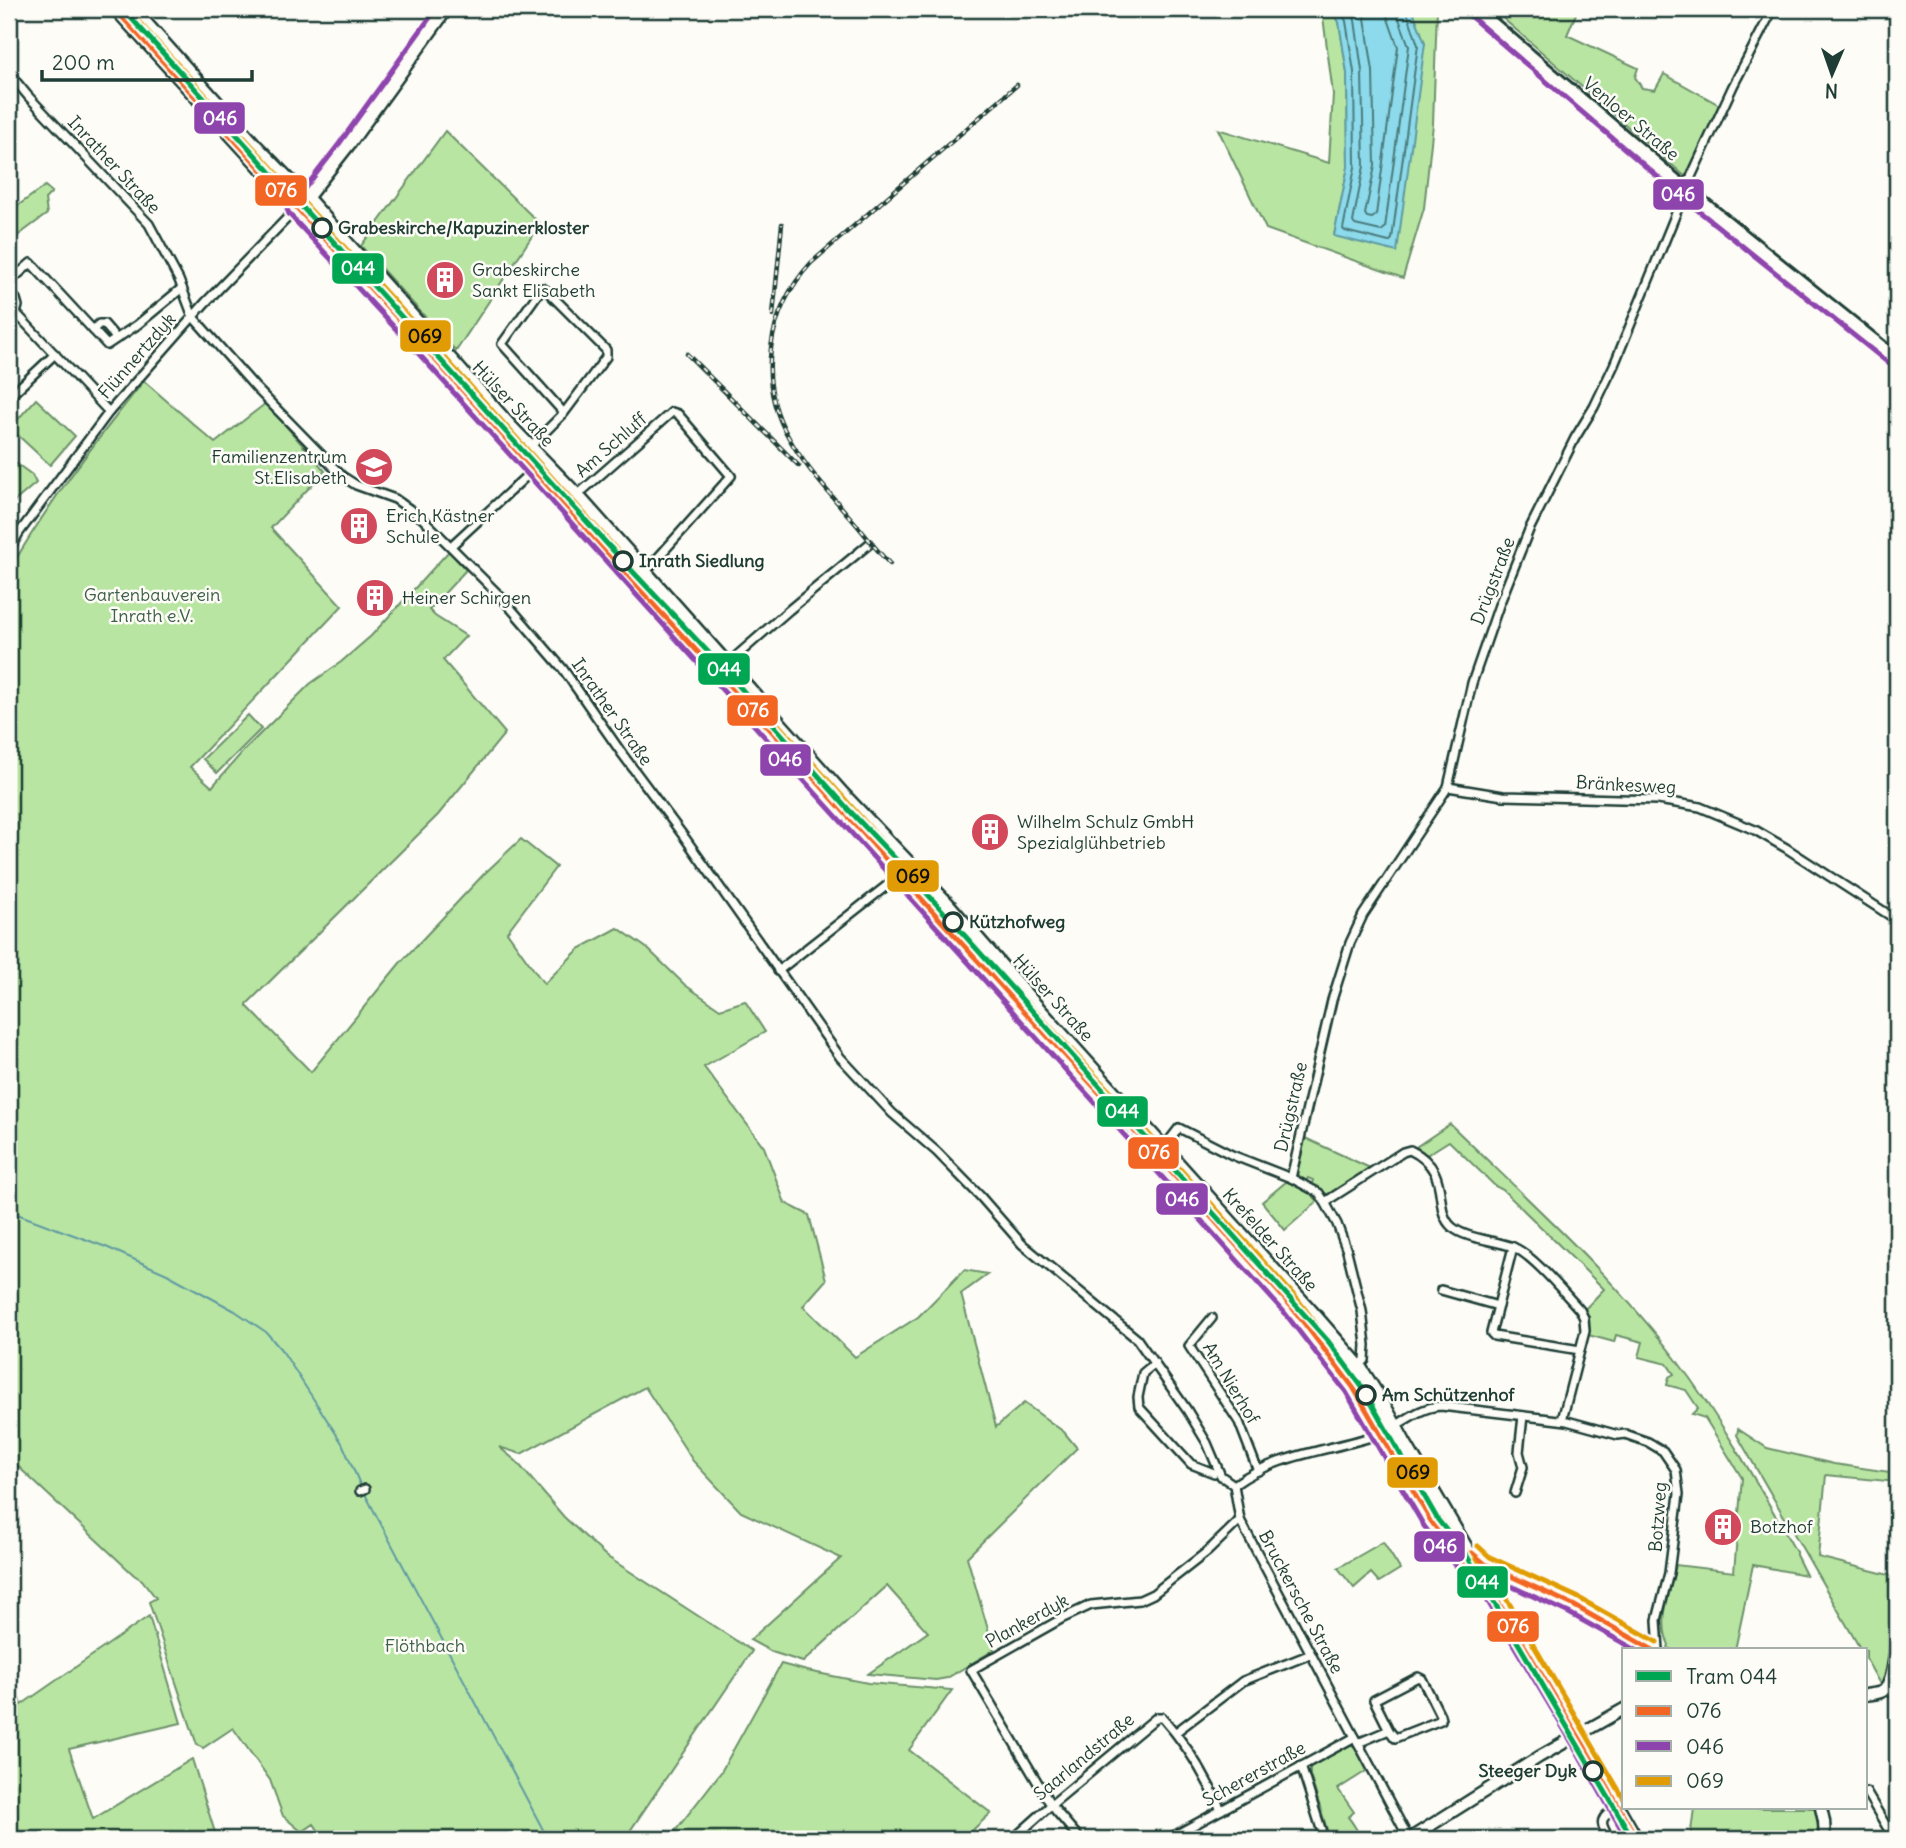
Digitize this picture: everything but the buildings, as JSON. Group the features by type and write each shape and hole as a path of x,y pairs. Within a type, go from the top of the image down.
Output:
{"main road":[{"name":"Venloer Straße","path":"1476,9 1686,189 1897,359"}],"street":[{"name":"Hülser Straße","path":"115,9 1027,1014"},
{"name":"Hülser Straße","path":"134,9 248,136 308,198 530,447 578,495 843,793 913,865 1128,1105"},
{"name":"Flünnertzdyk","path":"9,550 109,412 193,317 308,198 447,9"},
{"name":"Drügstraße","path":"1291,1178 1332,1000 1350,943 1363,915 1448,787 1472,683 1499,605 1530,530 1614,365 1686,189 1723,107 1773,9"},
{"name":"Inrather Straße","path":"9,73 149,224 182,288 193,317 256,388 334,470 356,485 395,499 422,518 502,598 564,669 839,1057 892,1113 931,1145 1021,1244 1137,1339 1155,1363"},
{"path":"9,282 31,263 107,345 182,288"},
{"path":"530,447 564,413 606,357 606,350 542,288 502,344 564,413"},
{"path":"9,292 16,299 18,306 11,316 55,354 109,412"},
{"path":"9,397 55,354"},
{"name":"Am Schluff","path":"566,505 672,412 678,414 731,476 646,571"},
{"name":"Hülser Straße","path":"450,547 534,469"},
{"path":"717,673 869,544"},
{"name":"Bränkesweg","path":"1448,787 1503,796 1658,800 1700,807 1755,830 1897,920"},
{"path":"778,971 913,865"},
{"name":"Krefelder Straße","path":"1027,1014 1291,1306 1346,1376 1431,1521 1453,1550 1491,1590 1637,1839"},
{"name":"Krefelder Straße","path":"1128,1105 1360,1366 1469,1550 1485,1564 1504,1574"},
{"path":"1165,1146 1179,1128 1232,1155 1291,1178 1319,1193 1338,1224 1362,1311 1366,1356 1360,1366 1346,1376"},
{"path":"1325,1202 1403,1152 1410,1150 1417,1153 1436,1173 1445,1217 1450,1225 1462,1233 1513,1247 1527,1256 1580,1310 1585,1331 1562,1420"},
{"path":"1513,1247 1491,1333 1494,1336 1580,1350"},
{"path":"1441,1290 1498,1306"},
{"name":"Am Nierhof","path":"1212,1318 1189,1346 1239,1422 1258,1471"},
{"path":"1218,1475 1207,1443 1155,1363 1143,1373 1138,1397 1139,1407 1191,1464 1234,1485 1258,1471 1312,1451 1380,1434"},
{"name":"Botzweg","path":"1380,1434 1430,1406 1441,1406 1562,1420 1648,1441 1663,1451 1676,1470 1679,1494 1669,1573 1657,1620 1659,1648"},
{"path":"1515,1493 1523,1467 1519,1452 1523,1416"},
{"name":"Bruckersche Straße","path":"1234,1485 1240,1521 1409,1839"},
{"name":"Plankerdyk","path":"1051,1805 971,1670 1091,1605 1140,1600 1153,1594 1208,1551 1240,1521"},
{"path":"1491,1590 1493,1576 1504,1574 1573,1605 1649,1648"},
{"path":"1868,1694 1885,1689 1892,1671 1897,1641"},
{"path":"1221,1810 1200,1769 1176,1732 1243,1681 1311,1654"},
{"path":"1413,1679 1422,1679 1441,1720 1395,1738 1389,1730 1374,1700 1413,1679"},
{"path":"1885,1689 1897,1696"},
{"path":"1409,1839 1539,1757 1622,1710"},
{"name":"Saarlandstraße","path":"1013,1839 1157,1717 1162,1717 1176,1732"},
{"path":"1357,1740 1389,1730"},
{"name":"Schererstraße","path":"1168,1839 1301,1766 1357,1740"},
{"path":"1301,1766 1322,1839"},
{"path":"1868,1795 1894,1839"},
{"path":"1051,1805 1080,1839"},
{"path":"1610,1839 1601,1821 1618,1807"},
{"path":"1821,1810 1825,1839"}],"green space":[{"path":"1322,9 1332,9 1339,22 1347,73 1348,167 1334,235 1425,43 1412,9 1437,9 1433,124 1424,208 1403,278 1266,229 1218,129 1329,163 1333,94"},
{"path":"1492,9 1578,9 1567,35 1638,68 1635,77 1642,88 1655,90 1664,74 1721,106 1687,178"},
{"path":"445,131 540,224 456,351 361,246"},
{"path":"45,186 52,192 45,199 47,214 9,242 9,212"},
{"name":"Gartenbauverein Inrath e.V.","path":"144,381 215,443 266,403 325,471 271,528 342,606 190,767 212,787 245,749 310,684 371,636 449,551 466,570 429,610 466,636 443,660 505,733 438,815 247,1006 311,1072 400,963 521,839 556,867 507,932 544,984 579,949 618,928 648,949 685,985 720,1009 745,1001 765,1032 704,1067 764,1147 785,1203 809,1215 826,1280 803,1306 855,1357 918,1317 964,1270 988,1274 961,1294 996,1427 1024,1403 1064,1432 1077,1448 967,1557 994,1650 947,1678 936,1680 868,1674 928,1632 887,1586 803,1662 772,1652 750,1640 841,1558 741,1512 693,1461 645,1387 521,1454 499,1447 516,1461 564,1517 606,1556 752,1651 630,1831 638,1839 324,1839 314,1824 302,1832 283,1816 270,1780 233,1728 203,1748 197,1745 149,1602 156,1598 142,1580 9,1458 9,571 73,473"},
{"path":"36,399 75,436 50,465 10,428"},
{"path":"9,458 32,475 36,483 15,501 9,493"},
{"path":"248,715 261,729 217,773 203,759"},
{"path":"1450,1124 1567,1237 1650,1326 1724,1429 1796,1552 1806,1575 1753,1565 1735,1648 1669,1648 1664,1625 1676,1565 1734,1572 1742,1478 1705,1418 1692,1414 1698,1408 1686,1390 1667,1385 1669,1377 1674,1374 1667,1364 1639,1357 1643,1342 1616,1335 1614,1342 1588,1335 1588,1318 1584,1310 1604,1289 1503,1190 1495,1186 1449,1141 1425,1156 1416,1147"},
{"path":"1305,1138 1370,1168 1329,1194 1322,1193 1312,1184 1313,1180 1308,1178 1306,1181 1297,1174"},
{"path":"1287,1181 1318,1201 1285,1230 1262,1202"},
{"path":"1738,1429 1767,1448 1834,1464 1897,1473 1897,1482 1826,1475 1818,1557 1897,1577 1897,1620 1886,1678 1881,1686 1868,1663 1868,1648 1860,1648 1737,1435"},
{"path":"1383,1542 1400,1569 1379,1582 1371,1573 1354,1588 1338,1568"},
{"path":"149,1616 181,1723 69,1749 93,1819 192,1759 217,1839 9,1839 9,1666 21,1705"},
{"path":"781,1664 868,1683 952,1690 909,1750 991,1813 963,1839 669,1839 721,1772"},
{"path":"1347,1745 1356,1747 1368,1770 1338,1789 1354,1812 1348,1817 1362,1839 1330,1839 1310,1775 1310,1766"},
{"path":"1694,1810 1815,1810 1820,1839 1690,1839"}],"water":[{"path":"1332,9 1412,9 1425,43 1397,252 1334,236 1348,167 1347,73 1339,22"}],"waterway":[{"name":"Flöthbach","path":"9,1211 106,1247 167,1274 235,1311 266,1332 283,1352 342,1443 362,1489"},
{"name":"Flöthbach","path":"365,1494 548,1839"}],"railway":[{"path":"890,564 817,478 789,438 772,393 771,347 776,324 796,282 811,263 1017,85"},
{"path":"773,315 782,224"},
{"path":"687,354 799,466"}],"tram line":[{"name":"044","path":"123,9 906,870 1328,1341 1362,1387 1438,1520 1467,1556 1633,1839"}],"transit line":[{"name":"076","path":"115,9 1291,1306 1353,1387 1431,1521 1453,1550 1491,1590 1637,1839"},
{"name":"069","path":"127,9 1298,1300 1361,1383 1438,1516 1499,1586 1622,1796"},
{"name":"046","path":"436,9 339,144 302,192 289,204 289,214 408,342 1284,1312 1346,1392 1424,1526 1447,1556 1484,1595 1627,1839"},
{"name":"046","path":"127,15 315,219"},
{"name":"046","path":"1470,16 1680,196 1892,366"},
{"name":"069","path":"1478,1546 1490,1557 1577,1597 1657,1642"},
{"name":"076","path":"1472,1553 1485,1564 1573,1605 1649,1648"},
{"name":"046","path":"1466,1560 1481,1572 1569,1613 1632,1648"}],"place":[{"name":"Grabeskirche/Kapuzinerkloster","path":"322,228"},
{"name":"Grabeskirche Sankt Elisabeth","path":"445,280"},
{"name":"Familienzentrum St.Elisabeth","path":"374,467"},
{"name":"Erich Kästner Schule","path":"359,526"},
{"name":"Inrath Siedlung","path":"623,561"},
{"name":"Heiner Schirgen","path":"375,598"},
{"name":"Wilhelm Schulz GmbH Spezialglühbetrieb","path":"990,832"},
{"name":"Kützhofweg","path":"953,922"},
{"name":"Am Schützenhof","path":"1366,1395"},
{"name":"Botzhof","path":"1723,1527"},
{"name":"Steeger Dyk","path":"1593,1771"}]}
